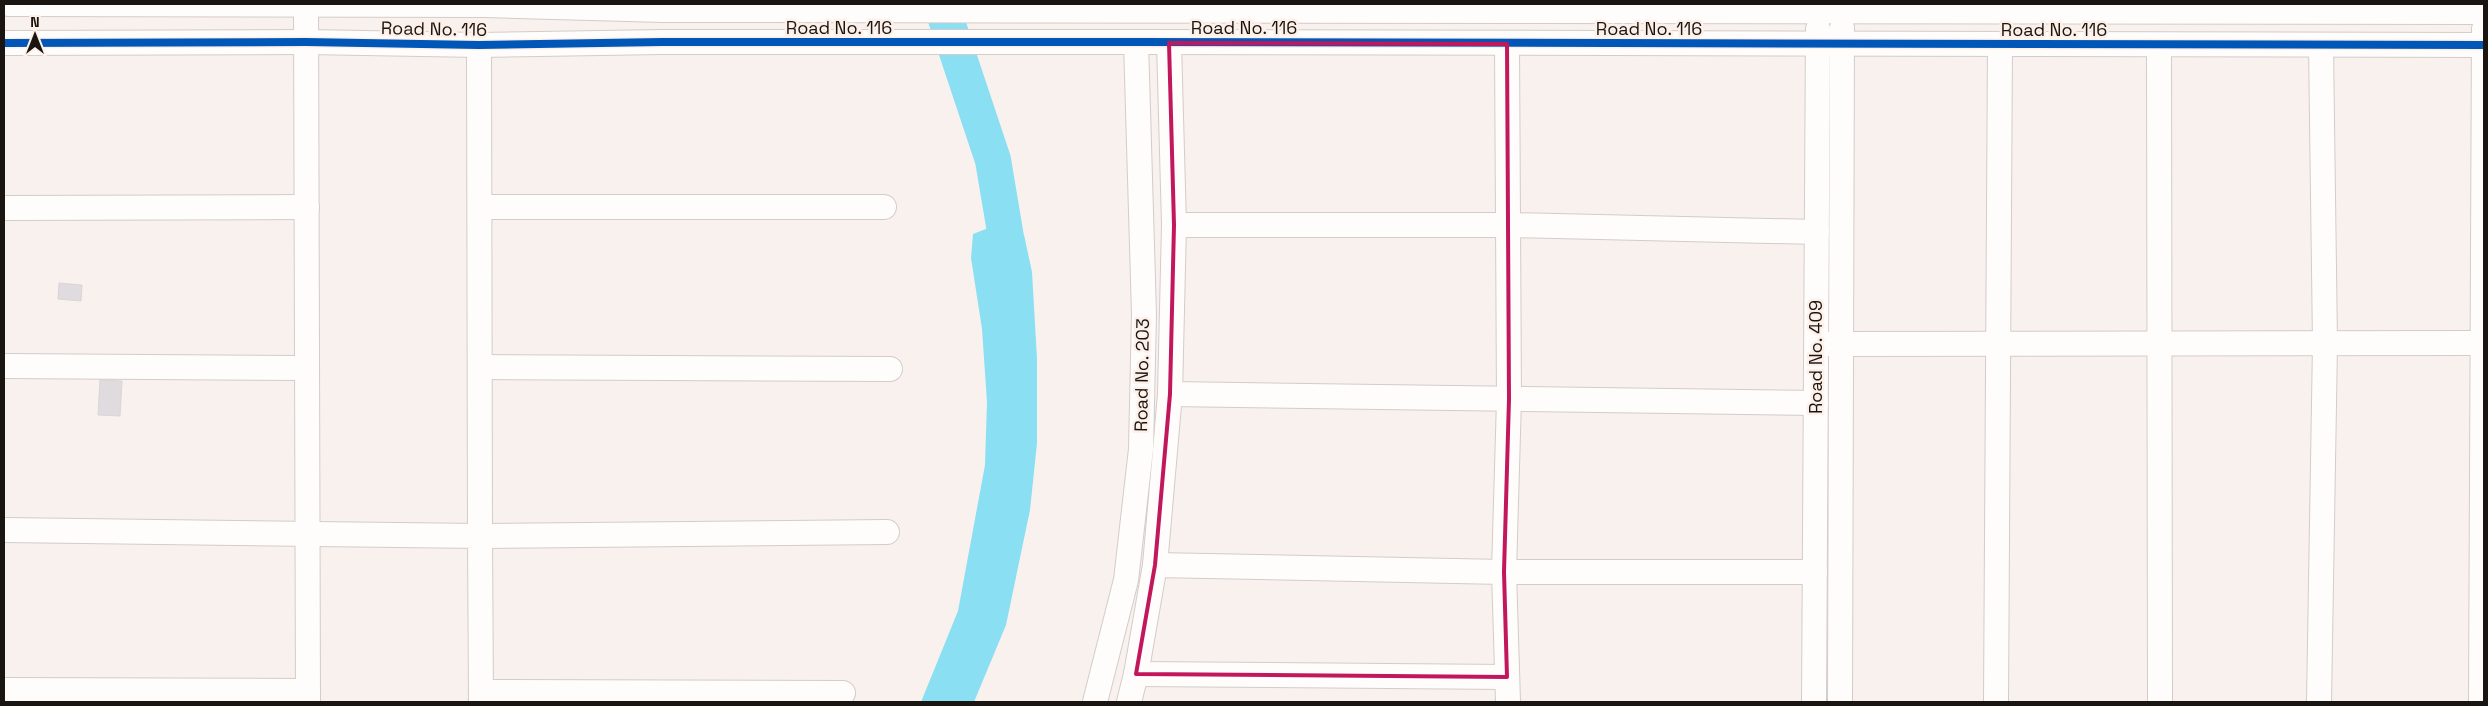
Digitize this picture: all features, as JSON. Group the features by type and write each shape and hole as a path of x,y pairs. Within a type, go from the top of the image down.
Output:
{"street":[{"name":"Road No. 116","path":"9,4 485,4 664,10 1020,10 1168,7 1818,11 1914,8 2484,12"},
{"path":"2482,699 2484,4"},
{"path":"4,690 308,696 306,5"},
{"name":"Road No. 409","path":"1814,702 1818,11"},
{"name":"Road No. 409","path":"1840,702 1842,11"},
{"name":"Road No. 116","path":"4,43 306,42 479,45 1136,42 2484,45"},
{"name":"Road No. 203","path":"1095,702 1126,580 1141,449 1144,314 1136,42"},
{"path":"1129,702 1136,674 1155,565 1170,394 1174,225 1169,43"},
{"path":"1507,44 1509,398 1504,572 1508,702"},
{"path":"1996,702 2000,44"},
{"path":"479,45 481,697 843,693"},
{"path":"2159,45 2160,702"},
{"path":"2319,702 2325,344 2322,45"},
{"path":"4,208 307,207"},
{"path":"480,207 884,207"},
{"path":"1174,225 1508,225 1817,232"},
{"path":"1816,344 2482,343"},
{"path":"4,366 307,368"},
{"path":"480,367 890,369"},
{"path":"1170,394 1816,403"},
{"path":"4,530 480,536 887,532"},
{"path":"1155,565 1504,572 1815,572"},
{"path":"1136,674 1507,677"}],"highlighted area":[{"path":"1169,43 1507,44 1509,399 1504,572 1507,677 1136,674 1155,565 1170,394 1174,225"}],"water":[{"path":"991,227 1024,235 1032,272 1037,359 1037,443 1030,510 1006,625 974,702 921,702 958,611 985,465 987,402 982,329 971,258 973,234"}],"building":[{"path":"59,283 82,285 81,301 58,299"},
{"path":"100,380 122,381 120,416 98,415"}],"waterway":[{"path":"941,4 993,160 1013,279"}],"cycle path":[{"path":"4,43 306,42 479,45 662,42 1136,42 2484,45"}]}
